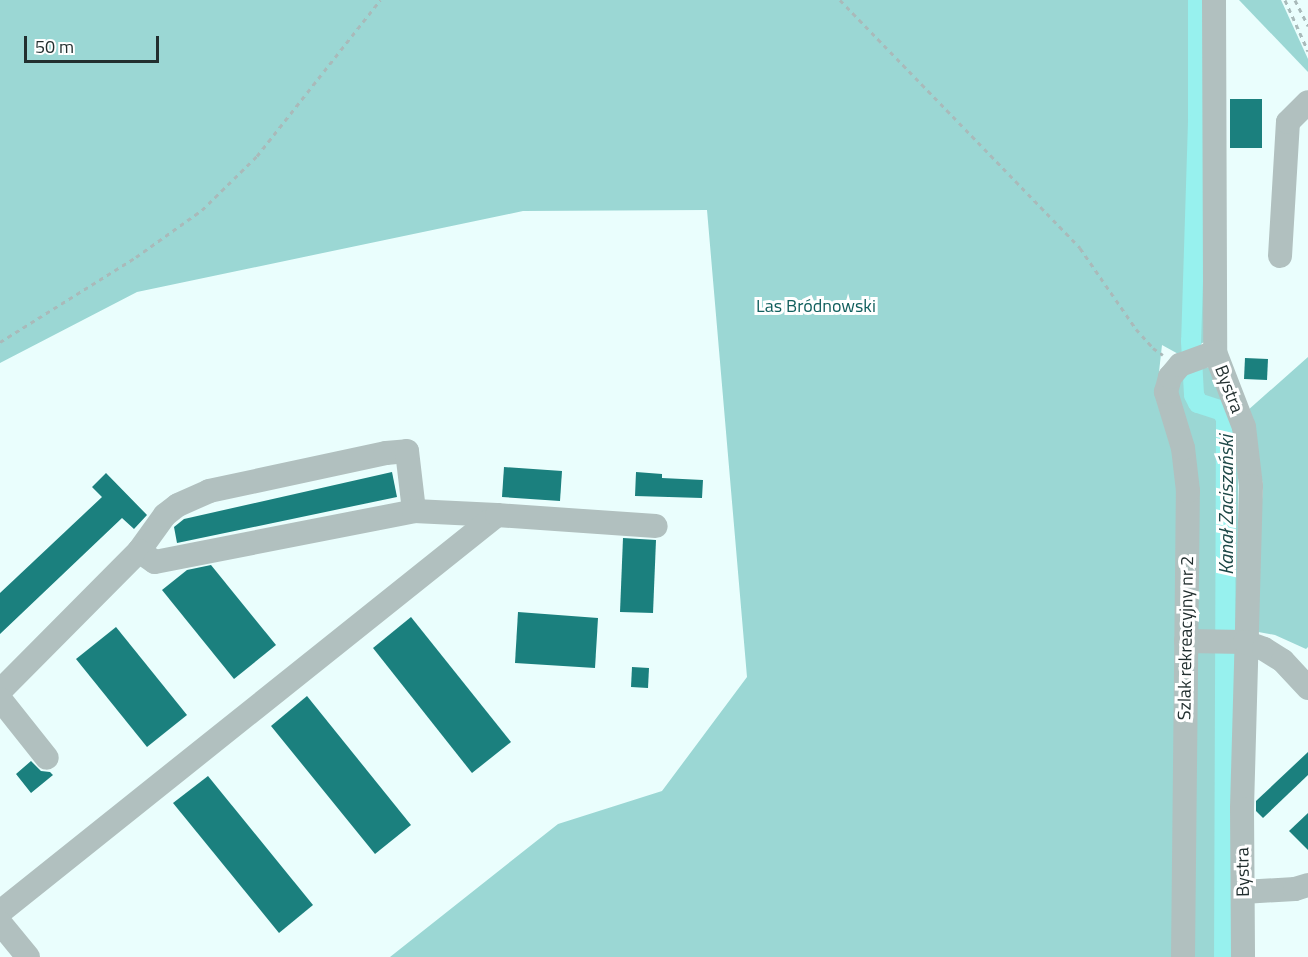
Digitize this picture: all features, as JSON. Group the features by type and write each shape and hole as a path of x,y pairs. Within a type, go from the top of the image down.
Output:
{"street":[{"name":"Bystra","path":"1214,0 1195,359 1244,427 1251,486 1231,642 1243,892 1243,957"},
{"path":"1280,256 1288,122 1308,102"},
{"name":"Szlak rekreacyjny nr 2","path":"1183,957 1186,468 1166,392 1170,377 1195,359"},
{"path":"0,691 139,551 165,515 178,505 209,491 386,453 407,451 414,511"},
{"path":"139,551 155,562 414,511 656,526"},
{"path":"0,912 497,515"},
{"path":"1186,641 1231,642 1264,649 1283,661 1308,686"},
{"path":"0,699 48,758"},
{"path":"1243,892 1295,889 1308,885"},
{"path":"0,923 28,957"}],"path":[{"path":"0,342 136,257 202,210 257,156 380,0"},
{"path":"840,0 1080,248 1117,303 1153,348 1195,359"},
{"path":"1285,0 1308,51"},
{"path":"1295,0 1308,26"}],"green space":[{"name":"Las Bródnowski","path":"0,0 1208,0 1204,342 1182,356 1162,345 1159,383 1171,394 1191,368 1194,404 1200,408 1218,412 1223,419 1221,957 390,957 558,824 662,791 747,677 707,210 523,211 137,292 0,363"},
{"path":"1239,0 1281,0 1308,59 1308,72"},
{"path":"1308,357 1308,647 1306,649 1275,635 1253,631 1263,485 1247,411"},
{"path":"1195,366 1213,368 1238,442 1239,636 1228,636 1229,419 1223,408 1198,400"},
{"path":"1228,648 1239,648 1236,957 1226,957"}],"building":[{"path":"1230,99 1262,99 1262,148 1230,148"},
{"path":"1245,358 1268,359 1267,380 1244,379"},
{"path":"504,467 562,471 560,501 502,497"},
{"path":"392,472 397,497 177,543 174,527 184,519"},
{"path":"636,472 662,474 662,478 703,480 702,498 635,496"},
{"path":"106,473 147,515 134,529 122,518 0,634 0,593 102,497 92,487"},
{"path":"623,538 656,540 653,613 620,612"},
{"path":"211,565 276,645 234,679 162,590 187,570"},
{"path":"518,612 598,618 595,668 515,663"},
{"path":"411,617 511,742 472,773 373,648"},
{"path":"116,627 187,715 147,747 76,659"},
{"path":"632,667 649,668 648,688 631,687"},
{"path":"307,696 411,825 375,854 271,726"},
{"path":"1308,752 1308,775 1263,818 1256,811 1256,801"},
{"path":"31,761 41,771 50,772 53,775 31,793 16,774"},
{"path":"208,776 313,905 279,933 173,803"},
{"path":"1308,813 1308,850 1289,831"}],"waterway":[{"name":"Kanał Zaciszański","path":"1198,0 1198,122 1191,341 1194,395 1198,403 1222,411 1226,419 1224,957"}]}
